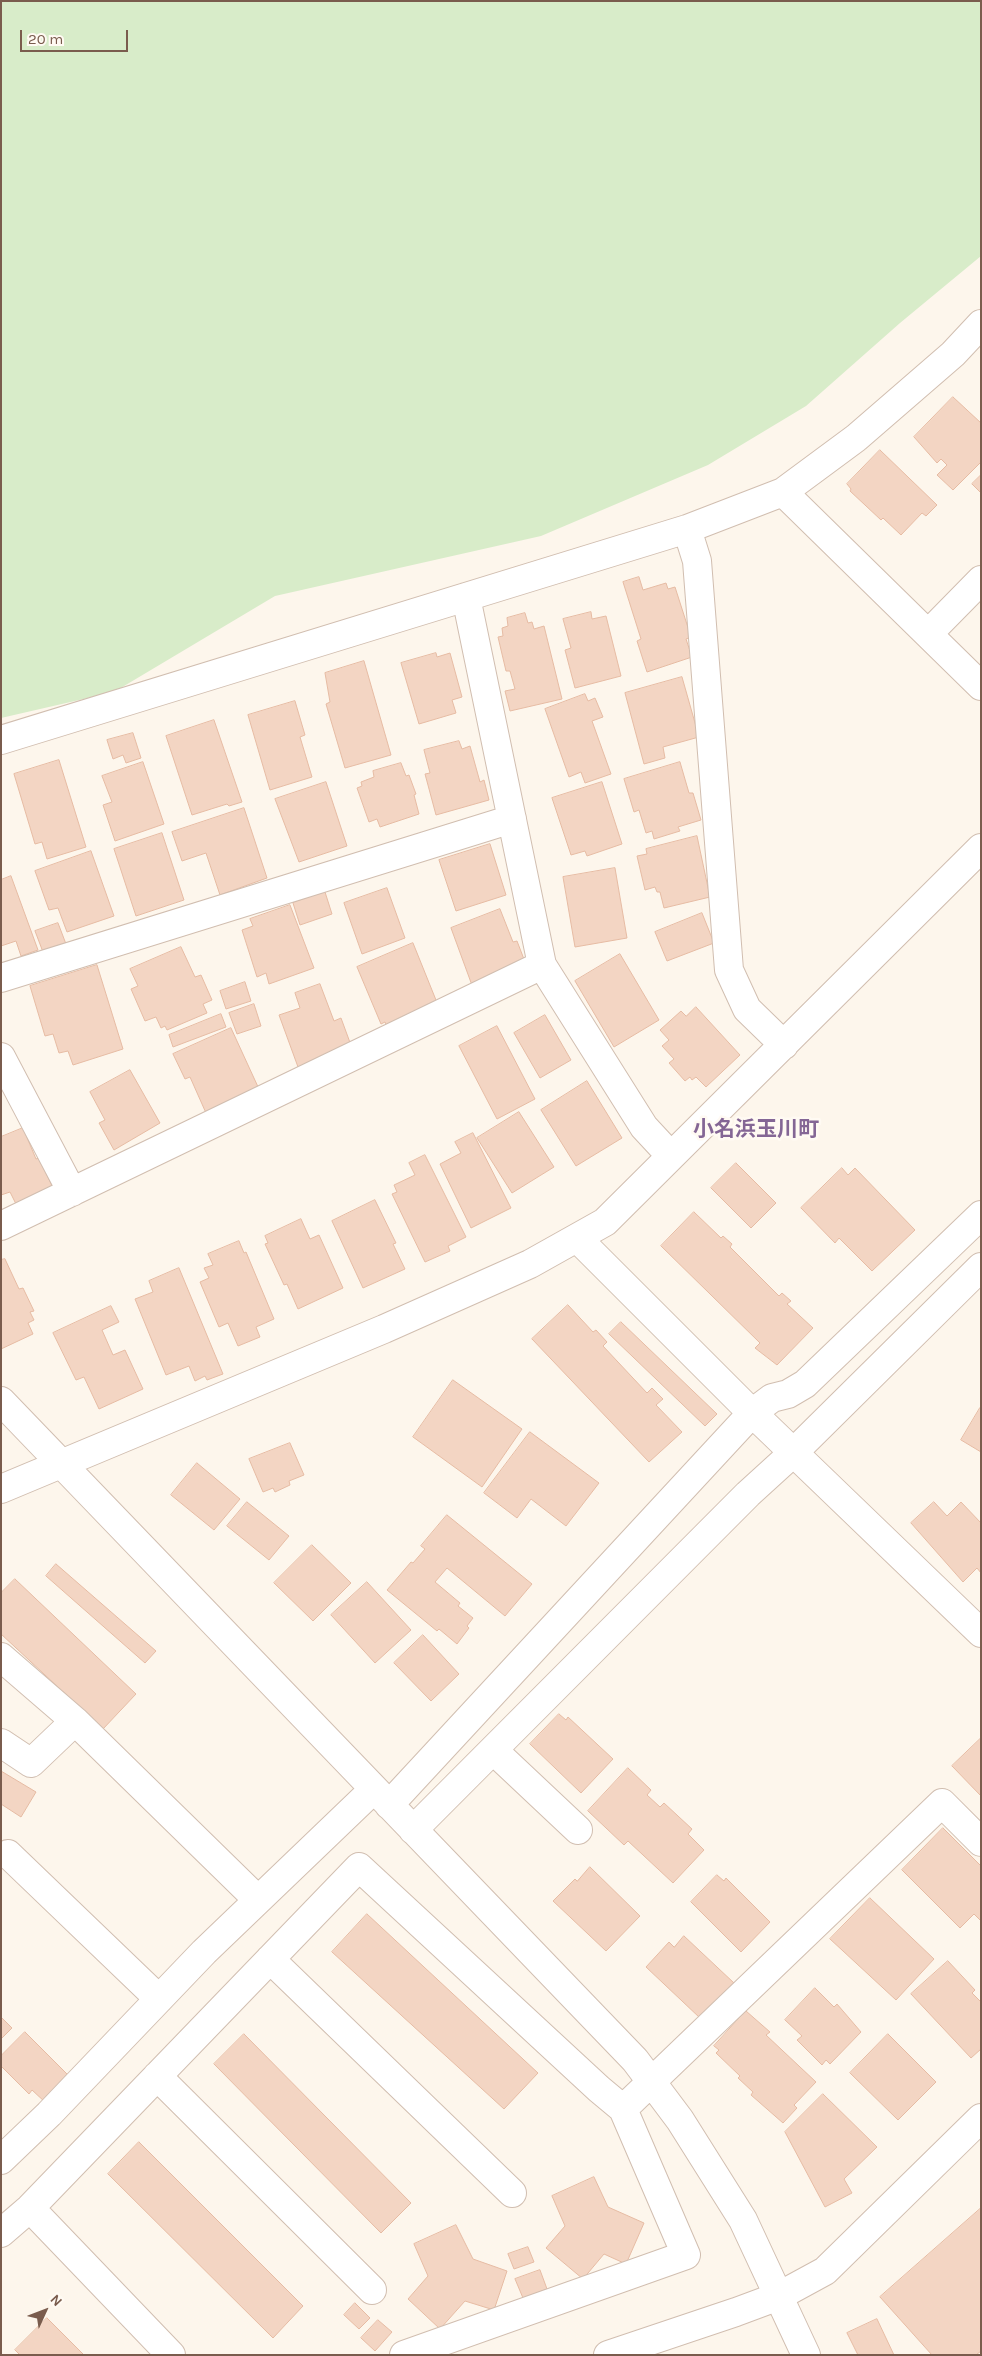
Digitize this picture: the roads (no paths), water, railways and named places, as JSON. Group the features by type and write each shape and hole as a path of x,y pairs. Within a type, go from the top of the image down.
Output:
{"street":[{"path":"1,740 687,529 783,492 856,438 953,354 981,324"},
{"path":"783,492 981,686"},
{"path":"687,529 697,561 729,970 747,1009 784,1045"},
{"path":"928,634 981,580"},
{"path":"466,597 542,965 644,1127 670,1156"},
{"path":"1,978 512,819"},
{"path":"1,1489 63,1465 530,1264 605,1222 981,848"},
{"path":"1,1226 542,965"},
{"path":"1,1057 72,1192"},
{"path":"1,2160 49,2114 258,1900 382,1797 752,1413 772,1398 788,1394 805,1384 981,1215"},
{"path":"577,1238 752,1413 981,1633"},
{"path":"413,1830 748,1494 793,1453 981,1267"},
{"path":"1,1401 635,2060 680,2120 743,2220 806,2355"},
{"path":"1,1657 75,1721 258,1900"},
{"path":"1,1743 31,1763 75,1721"},
{"path":"493,1750 578,1830"},
{"path":"623,2109 942,1803 981,1842"},
{"path":"8,1854 159,2000"},
{"path":"1,2233 30,2208 359,1867 623,2109 686,2255 404,2355"},
{"path":"270,1959 512,2193"},
{"path":"157,2076 372,2290"},
{"path":"608,2355 779,2296 825,2271 981,2118"},
{"path":"30,2208 171,2355"}],"district":[{"name":"小名浜玉川町","path":"756,1130"}]}
